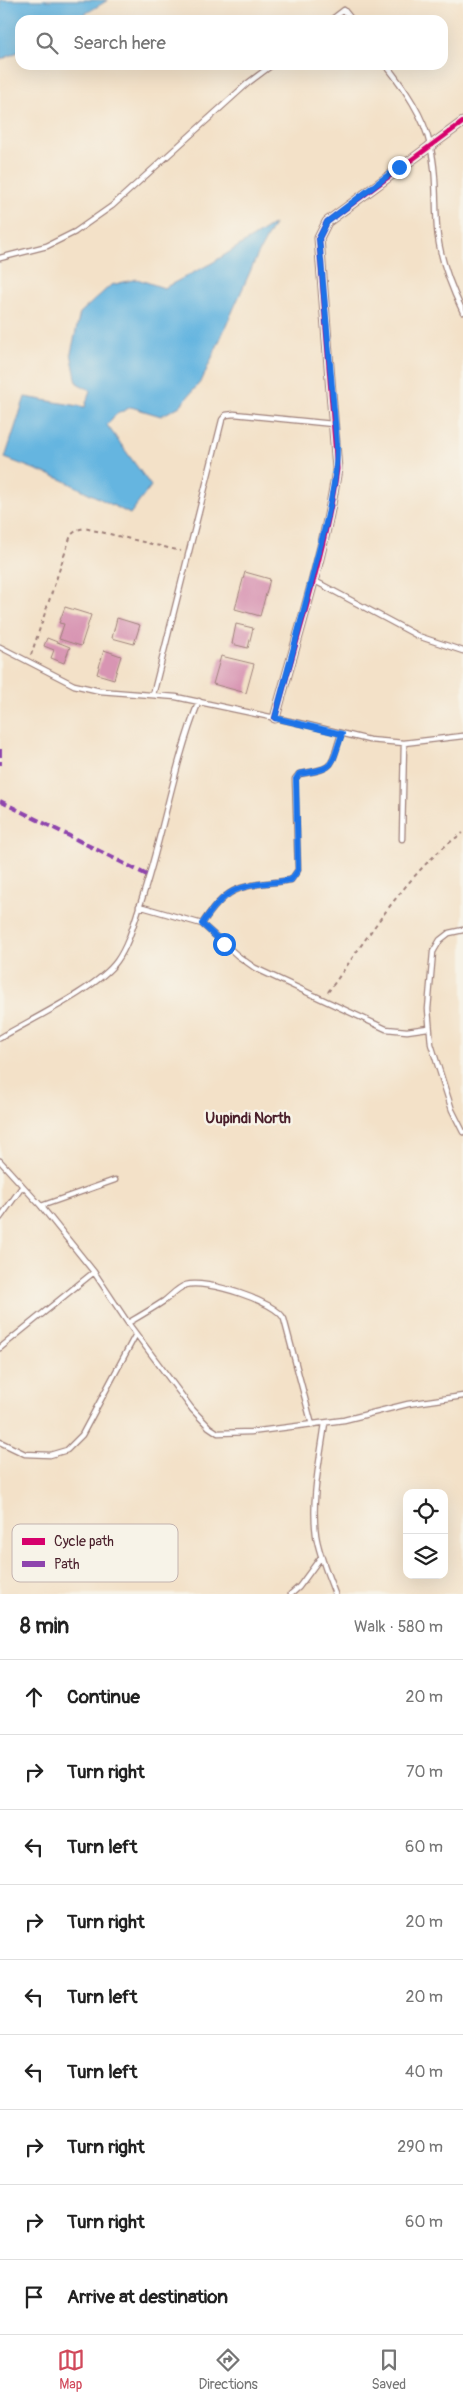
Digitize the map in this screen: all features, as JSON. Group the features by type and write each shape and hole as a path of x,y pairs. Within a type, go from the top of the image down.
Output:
{"street":[{"path":"275,718 312,579 337,469 335,424 319,238 321,230 327,222 463,122"}],"lane":[{"path":"338,15 344,10 348,15"},
{"path":"0,258 47,246 75,232 112,206 248,83 265,70"},
{"path":"389,70 425,127 431,146 437,229 453,291 463,312"},
{"path":"153,695 222,420 226,415 234,414 335,424"},
{"path":"312,579 418,636 463,651"},
{"path":"0,647 74,685 128,695 153,695 199,701 369,740 404,743 463,736"},
{"path":"0,1038 98,981 117,962 128,940 150,876 187,733 199,701"},
{"path":"202,924 213,907 230,892 245,886 291,880 295,876 298,870 296,779 299,774 327,769 331,764 342,734"},
{"path":"402,839 404,743"},
{"path":"139,906 202,924 238,956 255,968 386,1029 407,1031 428,1028"},
{"path":"463,930 449,933 440,940 433,952 428,1008 428,1028 431,1044 452,1110 463,1132"},
{"path":"0,1161 41,1206 94,1272 128,1323 192,1409 209,1427 218,1433 236,1434 326,1423 423,1401 463,1396"},
{"path":"41,1206 115,1180"},
{"path":"0,1218 22,1187"},
{"path":"0,1348 94,1272"},
{"path":"128,1323 154,1308 186,1285 199,1284 234,1292 275,1309 284,1319 312,1425"},
{"path":"0,1442 25,1454 50,1455 67,1450 82,1435 136,1334"},
{"path":"326,1423 314,1512 316,1536 321,1557 335,1594"},
{"path":"291,1594 299,1587 321,1557"}],"path":[{"path":"28,662 71,535 77,530 84,528 188,553"},
{"path":"322,1000 414,875 438,851 463,833"}],"water":[{"path":"0,0 108,0 83,15 15,15 15,53 0,60"},
{"path":"274,224 257,256 202,380 180,406 161,416 131,407 115,415 107,425 151,486 130,514 63,480 5,458 25,397 85,407 90,390 77,383 71,353 80,313 111,285 137,279 164,288 212,263"}],"building":[{"path":"245,572 270,579 260,616 235,609"},
{"path":"65,607 91,615 81,646 59,639 64,624 59,623"},
{"path":"117,618 140,625 134,644 112,638"},
{"path":"236,624 253,628 248,648 232,644"},
{"path":"47,638 70,647 64,663 51,658 54,650 44,646"},
{"path":"104,650 121,656 114,679 97,674"},
{"path":"221,656 254,664 246,693 213,684"}],"marked path":[{"path":"0,749 0,765"},
{"path":"0,801 149,876"}],"cycle path":[{"path":"275,718 318,563 337,469 319,238 327,222 463,122"}],"district":[{"name":"Uupindi North","path":"248,1118"}],"route":[{"path":"224,944 202,924 213,907 230,892 245,886 291,880 295,876 298,870 294,784 299,774 327,769 331,764 342,734 275,718 312,579 337,469 337,445 319,238 321,230 327,222 399,167"}]}
